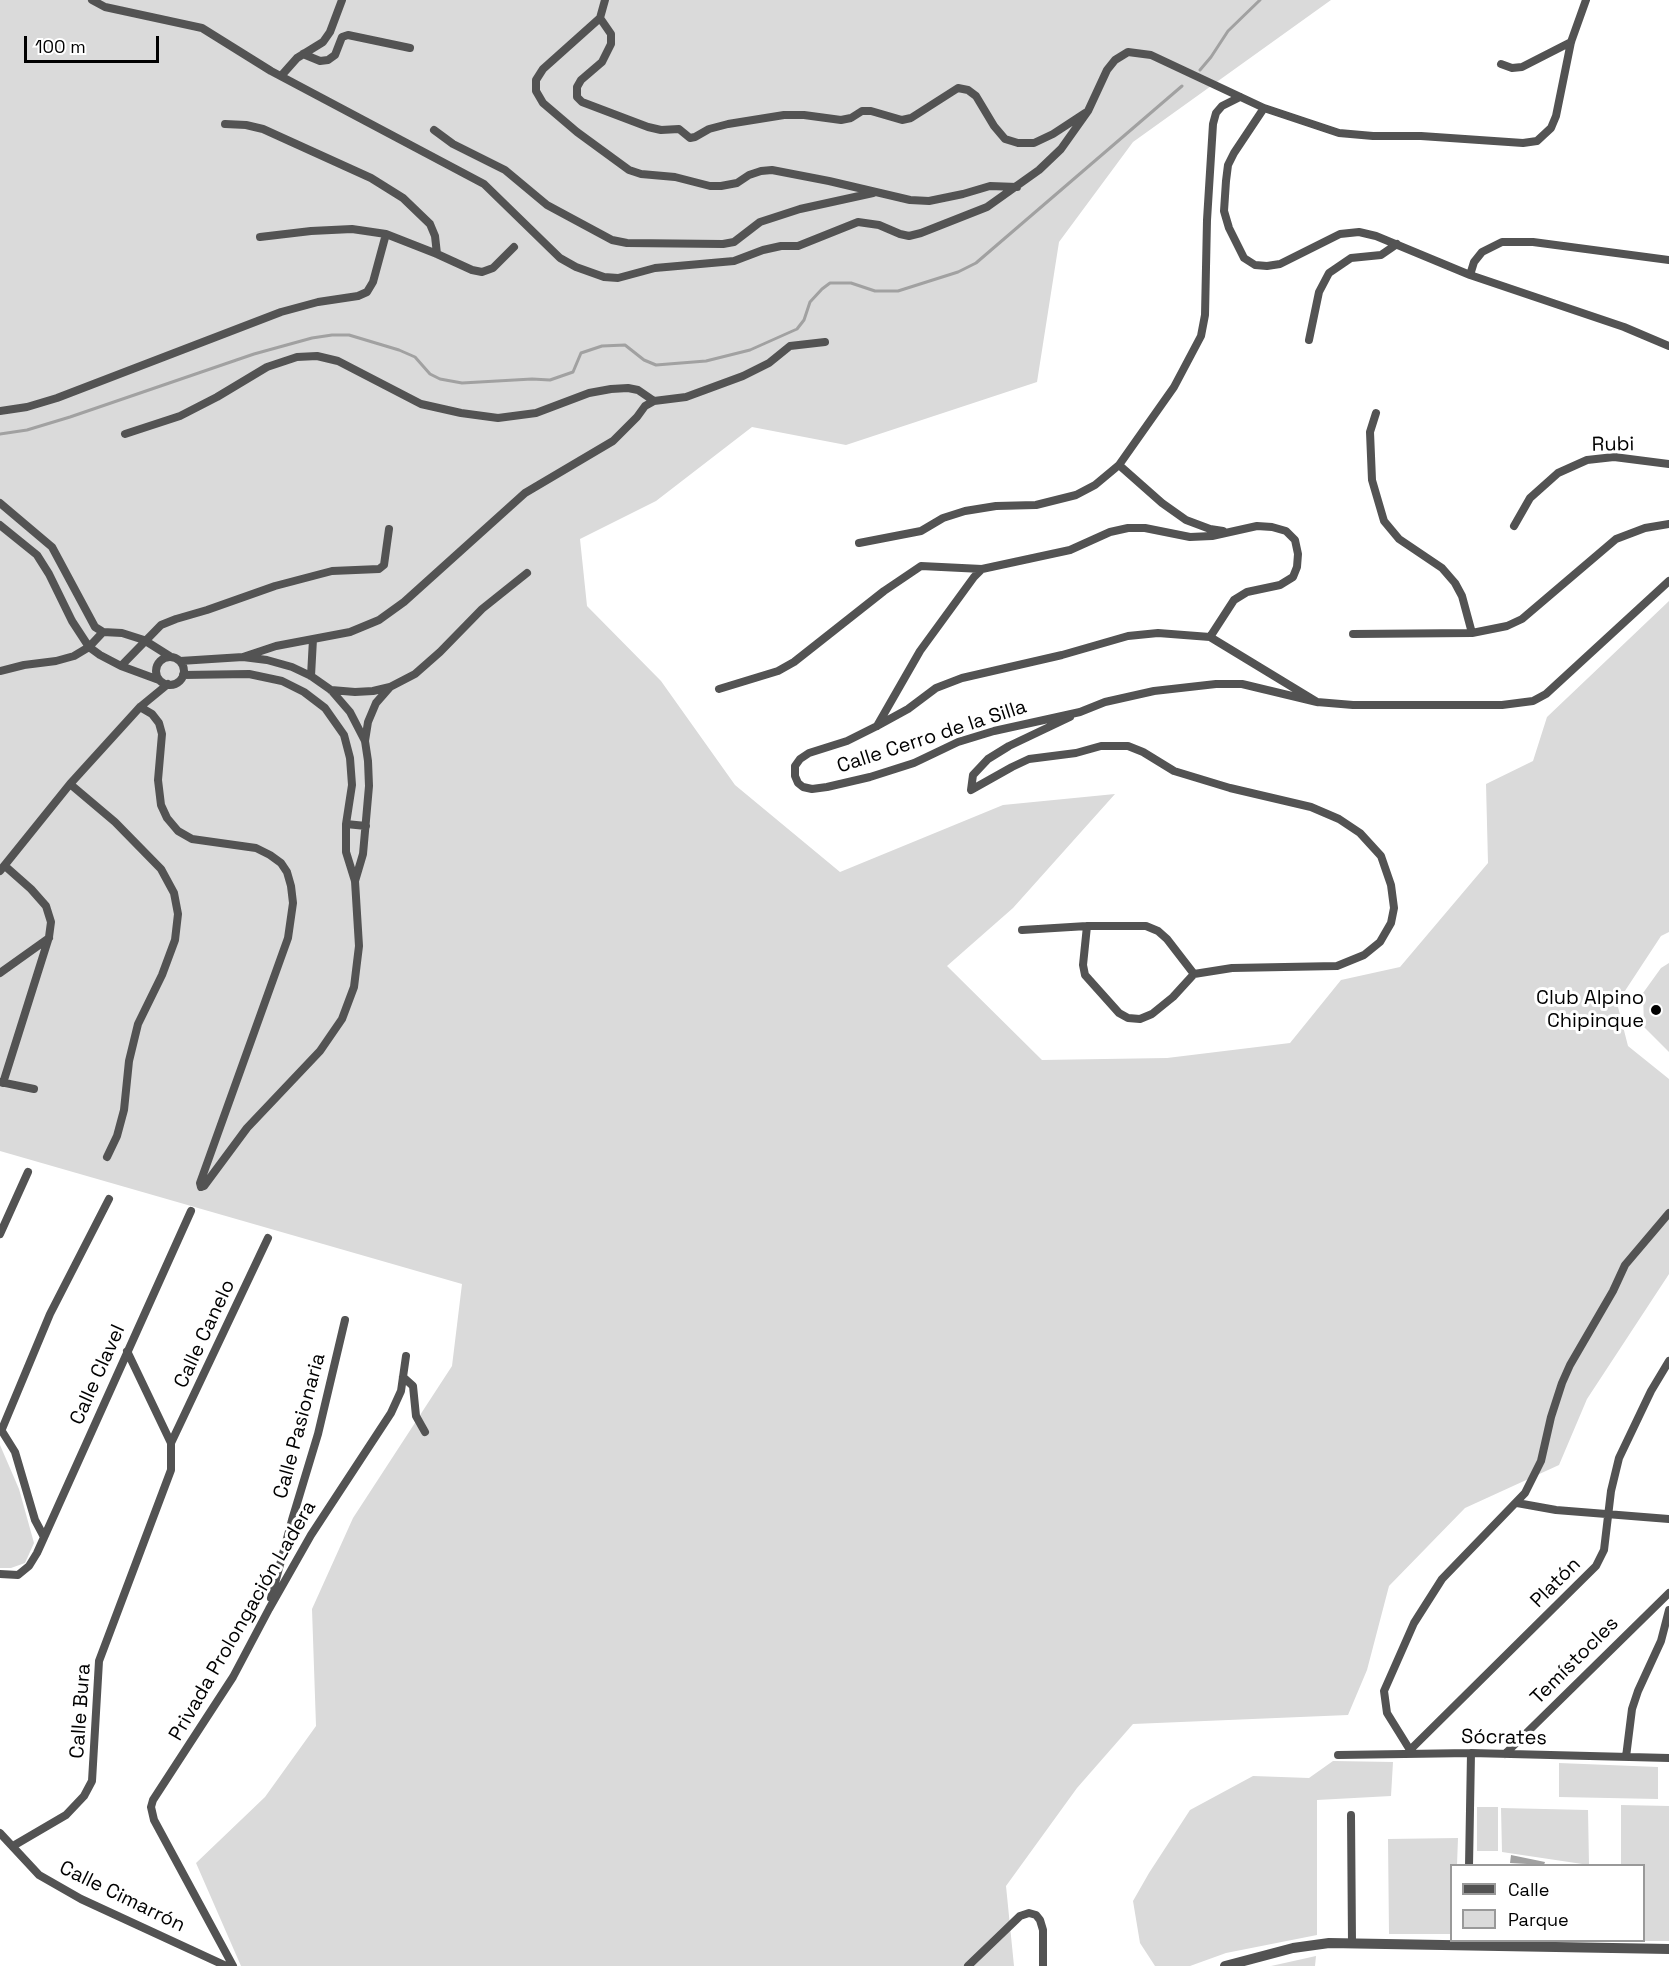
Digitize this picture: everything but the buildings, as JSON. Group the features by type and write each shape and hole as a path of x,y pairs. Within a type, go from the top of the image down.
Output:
{"street":[{"path":"92,0 105,7 202,28 281,76 484,184 560,258 576,267 604,277 618,278 655,268 734,261 763,250 813,242 858,222 879,225 909,236 987,207 1039,170 1061,149 1089,111 1107,70 1115,60 1128,52 1151,55 1264,108 1339,133 1523,143 1537,141 1551,128 1557,116 1571,42 1586,0"},
{"path":"281,76 292,62 323,42 330,32 342,0"},
{"path":"605,0 600,18 543,69 536,80 536,91 543,104 628,171 721,186 737,183 749,175 772,170 910,200 929,201 990,186 1017,187"},
{"path":"600,18 611,34 611,44 602,62 581,80 577,87 577,97 582,102 648,127 661,130 679,129 690,138 709,129 728,124 784,115 841,120 851,118 862,111 871,111 902,120 911,118 958,88 968,90 976,96 1005,139 1018,143 1034,142 1053,134 1089,111"},
{"path":"303,54 320,61 328,60 335,55 342,37 348,35 410,48"},
{"path":"1501,64 1512,68 1522,67 1571,42"},
{"path":"859,543 921,531 943,518 965,511 1036,505 1076,495 1095,485 1119,465 1174,387 1201,336 1206,315 1207,220 1213,124 1216,113 1222,106 1240,97"},
{"path":"1264,108 1228,165 1224,211 1229,228 1244,258 1255,264 1267,266 1280,264 1340,234 1359,232 1397,244 1470,275 1624,327 1669,346"},
{"path":"225,124 263,129 371,178 403,198 430,224 435,236 437,254"},
{"path":"434,130 453,144 505,170 547,205 612,240 627,243 723,244 735,242 760,222 800,209 877,192"},
{"path":"260,237 352,229 386,234 472,270 482,272 493,268 514,247"},
{"path":"0,411 27,407 57,398 281,312 367,292 373,282 386,234"},
{"path":"1470,275 1474,262 1482,252 1502,242 1533,242 1669,260"},
{"path":"1309,340 1319,292 1329,273 1351,258 1381,255 1397,244"},
{"path":"243,657 276,646 350,632 379,620 404,602 525,493 613,441 645,406 654,401 686,396 733,380 769,363 790,346 825,342"},
{"path":"124,434 180,416 267,367 297,357 317,356 338,361 421,404 498,418 536,413 589,393 611,389 638,390 654,401"},
{"path":"1376,413 1370,432 1372,480 1384,521 1399,539 1442,568 1455,583 1462,596 1472,633"},
{"name":"Rubi","path":"1514,526 1530,498 1558,473 1587,460 1614,457 1669,464"},
{"path":"1119,465 1162,503 1186,520 1210,529 1229,532"},
{"path":"0,503 52,547 95,627 103,632 122,633 144,640 176,659 183,670 183,675 177,682 164,682 121,666 89,647 72,621 37,555 0,525"},
{"path":"1353,634 1472,633 1493,630 1522,620 1616,539 1645,528 1669,524"},
{"path":"719,688 778,671 794,662 884,591 921,566 982,569 1070,550 1110,532 1128,528 1145,528 1190,537 1257,526 1286,531 1295,540 1298,567 1293,577 1280,585 1246,592 1234,600 1210,637 1317,702"},
{"path":"121,666 144,640 161,626 176,619 275,586 332,571 379,569 384,565 389,529"},
{"path":"49,574 58,573 64,566"},
{"path":"877,726 920,651 982,569"},
{"path":"331,690 355,692 390,687 415,674 482,609 527,573"},
{"name":"Calle Cerro de la Silla","path":"1210,637 1158,633 1128,636 1062,655 962,678 936,688 908,709 847,741 809,753 795,766 795,776 803,787 812,789 870,777 914,763 958,742 994,731 1080,712 1105,702 1154,691 1216,684 1242,684 1317,702 1353,705 1502,705 1533,701 1546,694 1669,581"},
{"path":"0,671 24,665 56,662 74,656 89,647 103,632"},
{"path":"311,676 313,639"},
{"path":"164,682 157,676 156,666 162,659 243,657 267,660 292,667 311,676 331,690 350,712 365,741"},
{"path":"140,707 152,714 159,723 162,734 158,780 160,805 167,818 178,831 192,838 256,848 270,855 287,872 291,886 292,903 288,938 200,1183 201,1187 247,1128 320,1051 342,1019 354,987 359,946 355,881 346,852 346,824 352,785 350,758 344,735 325,708 304,692 282,681 249,674 183,675"},
{"path":"34,1089 2,1083 50,937 51,922 46,906 31,889 2,868 69,784 164,682"},
{"path":"355,881 363,854 366,826 369,786 365,741 368,722 376,703 390,687"},
{"path":"1080,712 1009,746 988,759 973,775 971,790 1029,759 1076,753 1101,746 1128,746 1143,752 1174,771 1230,788 1311,807 1339,819 1360,833 1381,856 1391,885 1394,908 1391,923 1380,942 1364,955 1337,966 1232,968 1194,974 1173,997 1152,1014 1140,1019 1128,1018 1119,1013 1085,975 1083,965 1087,926"},
{"path":"69,784 114,822 161,869 174,893 178,914 175,940 162,975 138,1024 129,1061 124,1110 117,1136 107,1156"},
{"path":"352,785 369,786"},
{"path":"346,824 366,826"},
{"path":"1022,930 1087,926 1146,926 1158,931 1167,939 1194,974"},
{"path":"0,973 50,937"},
{"path":"0,1234 28,1172"},
{"path":"44,1535 35,1520 15,1452 1,1428 50,1314 109,1199"},
{"name":"Calle Clavel","path":"0,1574 18,1575 29,1566 36,1553 191,1211"},
{"path":"1410,1752 1385,1707 1384,1691 1414,1623 1442,1579 1525,1493 1537,1471 1557,1399 1570,1365 1625,1265 1669,1214"},
{"name":"Calle Canelo","path":"171,1443 268,1238"},
{"name":"Calle Pasionaria","path":"269,1609 292,1520 318,1434 345,1320"},
{"path":"127,1351 171,1443"},
{"name":"Privada Prolongación Ladera","path":"232,1966 154,1820 151,1807 153,1800 234,1677 311,1535 391,1413 404,1377 406,1356"},
{"name":"Platón","path":"1410,1752 1596,1566 1604,1550 1611,1491 1619,1458 1651,1391 1669,1360"},
{"path":"404,1377 413,1386 416,1416 425,1432"},
{"name":"Calle Bura","path":"13,1846 66,1815 84,1796 92,1781 99,1661 168,1478 172,1457 171,1443"},
{"path":"1517,1503 1556,1510 1669,1519"},
{"name":"Temístocles","path":"1505,1754 1669,1593"},
{"path":"1626,1757 1632,1709 1661,1641 1669,1610"},
{"name":"Sócrates","path":"1338,1755 1410,1752 1669,1758"},
{"path":"1469,1864 1471,1754"},
{"path":"1351,1815 1352,1943"},
{"name":"Calle Cimarrón","path":"0,1833 26,1864 39,1875 81,1899 226,1966"},
{"path":"968,1966 1020,1916 1029,1913 1036,1915 1043,1930 1043,1966"},
{"path":"1223,1966 1244,1963 1311,1945 1352,1943 1467,1943 1669,1949"}],"green space":[{"path":"0,0 1331,0 1133,142 1059,242 1037,382 846,445 752,427 656,501 580,539 587,606 661,681 735,785 840,872 1003,805 1115,794 1013,908 947,966 1042,1060 1167,1058 1290,1043 1341,980 1400,967 1488,863 1486,784 1533,761 1547,717 1669,601 1669,932 1661,936 1617,1003 1628,1046 1669,1079 1669,1274 1587,1399 1559,1465 1465,1508 1389,1586 1367,1670 1348,1715 1133,1724 1077,1788 1006,1886 1014,1966 241,1966 196,1863 265,1797 316,1726 312,1609 353,1518 452,1366 462,1284 0,1151"},
{"name":"Club Alpino Chipinque","path":"1669,963 1669,1052 1644,1027 1643,993 1661,968"},
{"path":"0,1445 19,1489 34,1543 25,1563 11,1568 0,1568"},
{"path":"1333,1761 1393,1762 1391,1796 1317,1800 1317,1935 1226,1953 1190,1966 1155,1966 1140,1943 1133,1901 1190,1810 1253,1776 1309,1778"},
{"path":"1559,1763 1658,1767 1658,1799 1559,1797"},
{"path":"1621,1805 1669,1806 1669,1941 1645,1941 1645,1864 1621,1864"},
{"path":"1477,1807 1498,1807 1498,1851 1477,1851"},
{"path":"1501,1808 1588,1810 1589,1864 1502,1852"},
{"path":"1458,1838 1457,1864 1450,1864 1450,1934 1389,1934 1388,1839"},
{"path":"1316,1956 1315,1966 1271,1966"}],"shaded area":[{"path":"1511,1855 1545,1862 1544,1864 1510,1863"}],"waterway":[{"path":"1200,70 1228,31 1260,0"},
{"path":"0,434 27,430 70,417 254,354 312,338 332,335 349,335 399,350 415,357 430,374 440,379 462,383 550,380 573,372 581,353 602,346 625,345 644,360 656,365 706,361 750,350 797,329 804,320 810,302 830,283 851,283 875,291 898,291 958,272 976,263 1182,86"}],"place":[{"name":"Club Alpino Chipinque","path":"1656,1010"}]}
